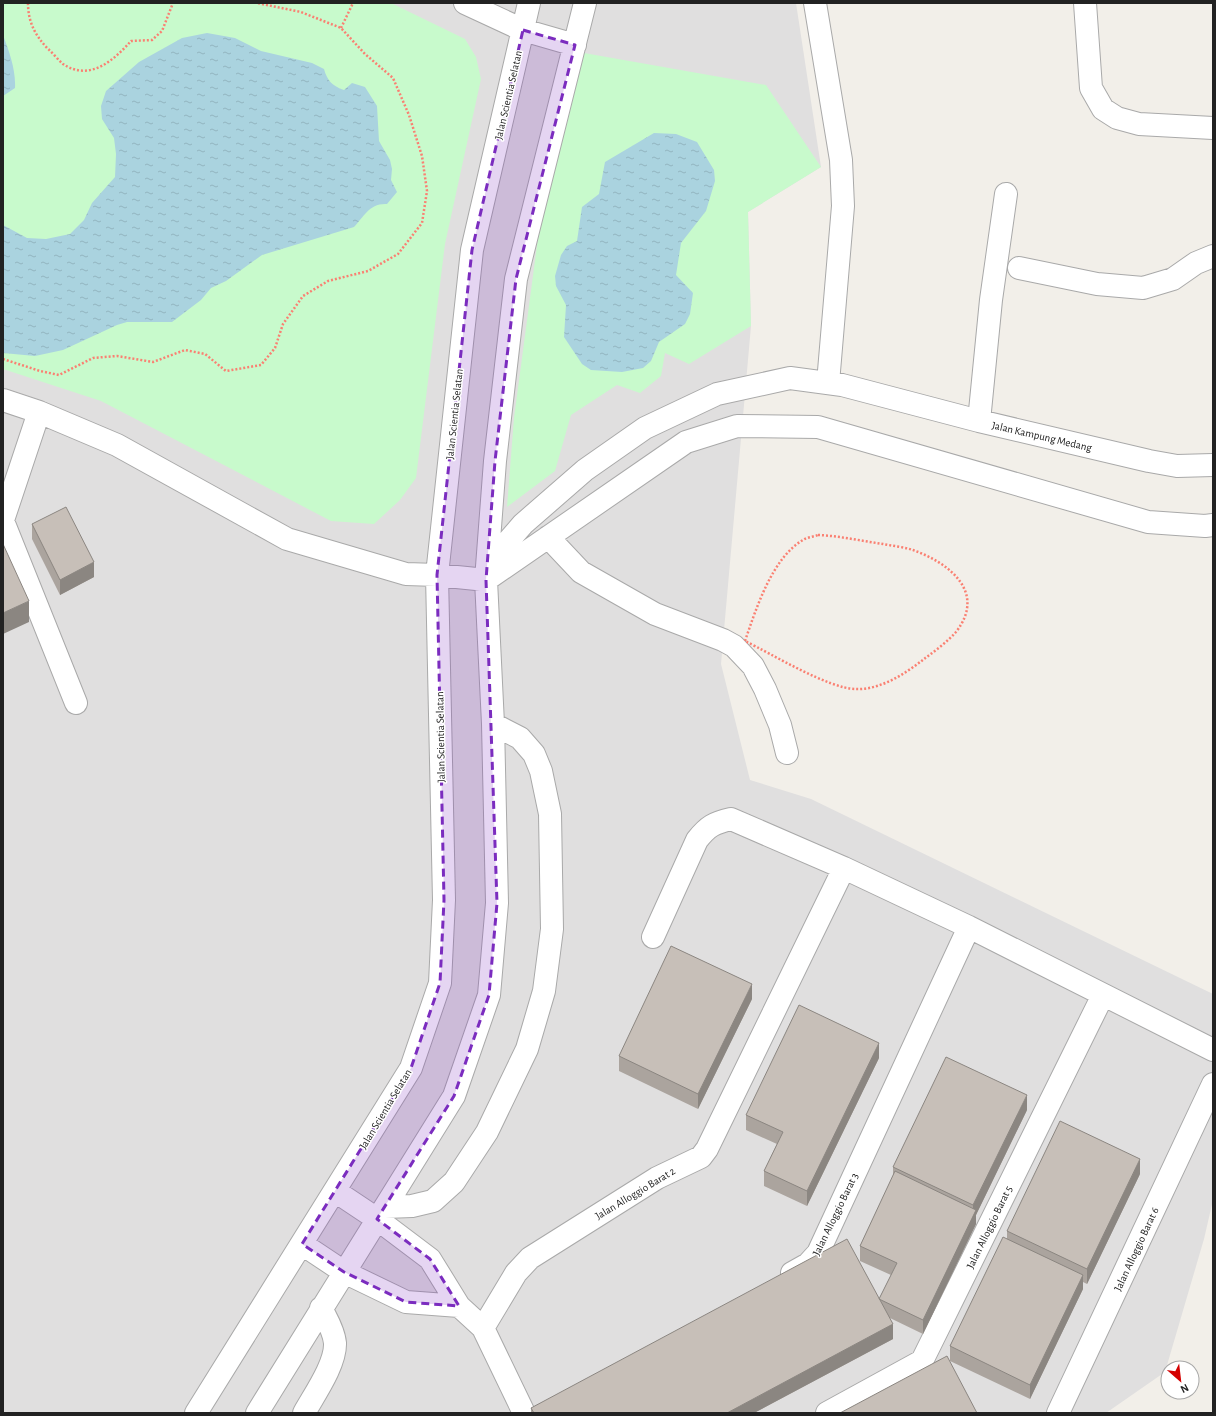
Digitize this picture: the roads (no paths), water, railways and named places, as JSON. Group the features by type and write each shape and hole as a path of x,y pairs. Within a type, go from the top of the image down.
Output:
{"street":[{"path":"466,3 523,30 575,45"},
{"name":"Jalan Scientia Selatan","path":"196,1413 411,1068 440,982 444,900 437,575 472,250 529,3"},
{"path":"257,1413 454,1096 489,995 497,903 488,571 495,461 516,279 585,3"},
{"path":"815,3 841,160 843,206 828,384"},
{"path":"1085,3 1091,88 1103,109 1117,118 1139,124 1213,128"},
{"name":"Jalan Kampung Medang","path":"1006,194 991,300 978,421 1170,465 1213,465"},
{"path":"1019,268 1097,284 1143,288 1173,278 1196,263 1213,256"},
{"path":"488,571 524,524 585,470 645,428 717,394 790,378 842,385 978,421"},
{"path":"3,400 39,412 117,445 287,539 406,574 437,575 488,571 548,537 686,442 737,426 818,427 1148,522 1205,526 1213,525"},
{"path":"39,412 3,520 76,703"},
{"path":"548,537 581,572 655,614 723,640 740,644 765,689 780,725 787,753"},
{"path":"381,1213 433,1201 454,1182 487,1132 527,1049 544,992 552,928 550,814 540,771 534,754 520,738 493,724"},
{"path":"653,937 697,840 707,828 716,823 731,819 844,868 969,927 1213,1050"},
{"name":"Jalan Alloggio Barat 2","path":"483,1328 516,1273 530,1258 658,1178 701,1157 707,1149 844,868"},
{"name":"Jalan Alloggio Barat 3","path":"772,1284 808,1264 818,1253 969,927"},
{"name":"Jalan Alloggio Barat 5","path":"827,1413 922,1361 1103,995"},
{"name":"Jalan Alloggio Barat 6","path":"1058,1413 1213,1084"},
{"path":"335,1191 381,1213 430,1259 459,1306 483,1328 524,1413"},
{"path":"302,1244 344,1272 406,1302 459,1306"},
{"path":"304,1413 319,1387 334,1353 335,1341 321,1308"}],"water":[{"path":"207,33 235,38 261,51 312,63 324,69 331,82 336,87 344,90 352,83 365,87 377,106 379,141 390,160 392,169 391,180 397,192 387,204 381,204 371,208 354,227 262,255 226,281 211,288 201,300 172,322 127,322 117,325 63,350 35,356 3,353 3,225 27,238 46,239 70,234 84,220 92,203 115,177 116,154 114,138 102,119 101,106 106,91 139,62 182,38"},
{"path":"3,35 12,61 15,88 3,96"},
{"path":"654,133 676,134 697,142 714,170 715,181 706,211 681,243 676,275 693,293 690,314 685,324 659,342 651,361 643,368 622,372 591,370 582,364 564,337 566,305 556,286 555,276 561,255 567,246 577,241 582,207 599,194 605,162"}]}
